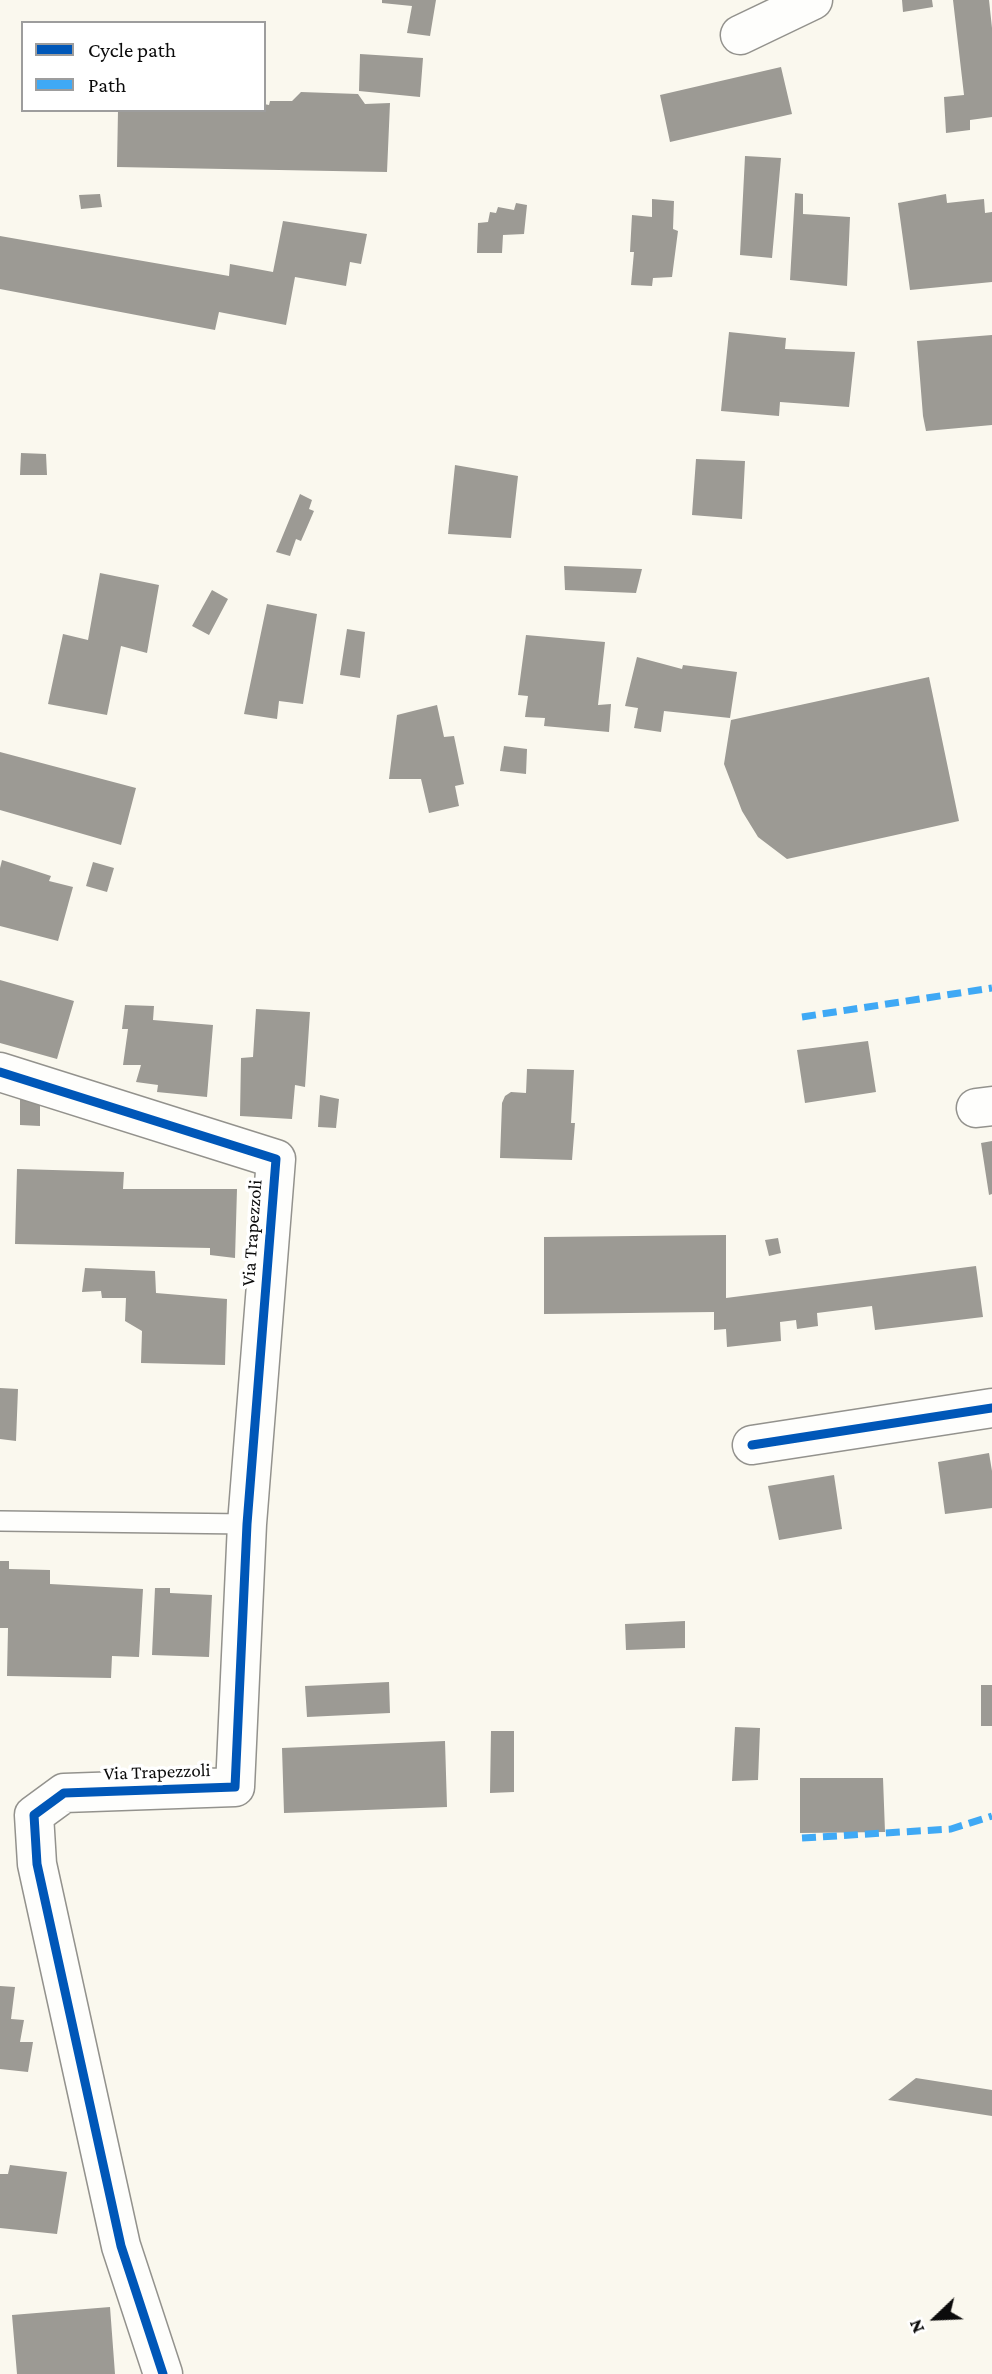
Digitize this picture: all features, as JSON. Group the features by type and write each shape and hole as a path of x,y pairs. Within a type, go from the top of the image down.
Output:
{"street":[{"path":"740,35 813,0"},
{"name":"Via Trapezzoli","path":"0,1072 276,1159 247,1524 234,1787 64,1793 34,1815 37,1864 118,2232 163,2374"},
{"path":"752,1445 992,1408"}],"lane":[{"path":"0,1521 247,1524"}],"building":[{"path":"382,0 436,0 430,36 407,33 412,6 382,3"},
{"path":"902,0 932,0 933,7 903,12"},
{"path":"953,0 989,0 992,28 992,117 970,120 970,130 946,133 944,97 964,95"},
{"path":"360,54 423,58 420,97 359,91"},
{"path":"781,67 792,114 670,142 660,95"},
{"path":"301,92 358,94 365,104 390,103 387,172 117,167 118,112 266,112 266,104 269,105 270,101 292,101"},
{"path":"745,156 781,158 772,258 740,255"},
{"path":"795,193 803,194 803,214 850,217 847,286 790,280"},
{"path":"100,194 102,207 81,209 79,195"},
{"path":"946,194 947,203 984,199 985,213 992,212 992,282 910,290 898,203"},
{"path":"652,199 674,201 673,229 678,231 672,277 653,278 652,286 631,285 634,252 630,252 632,215 652,217"},
{"path":"516,203 527,205 524,234 503,235 502,253 477,253 478,223 488,222 490,212 496,213 498,207 514,210"},
{"path":"283,221 367,234 361,264 350,262 346,286 295,277 286,325 219,312 215,330 0,289 0,236 229,276 230,264 273,272"},
{"path":"729,332 786,338 785,349 855,352 849,407 780,402 779,416 721,411"},
{"path":"992,335 992,425 926,431 917,341"},
{"path":"21,453 46,454 47,475 20,475"},
{"path":"696,459 745,461 742,519 692,515"},
{"path":"455,465 518,476 511,538 448,534"},
{"path":"300,494 312,500 309,509 314,511 301,541 296,539 290,556 276,552"},
{"path":"564,566 642,569 636,593 565,590"},
{"path":"100,573 159,585 147,653 121,646 107,715 48,704 63,634 88,640"},
{"path":"212,590 228,599 209,635 192,626"},
{"path":"267,604 317,614 303,704 279,701 277,719 244,714"},
{"path":"347,629 365,632 360,678 340,675"},
{"path":"526,635 605,642 598,705 611,704 609,732 544,726 545,718 525,717 528,696 518,695"},
{"path":"637,657 682,669 683,665 737,672 730,718 664,711 661,732 634,728 638,708 625,706"},
{"path":"929,677 959,821 787,859 758,837 742,811 724,764 731,720"},
{"path":"437,705 444,737 454,736 464,784 455,786 459,806 429,813 421,779 389,779 397,715"},
{"path":"504,746 527,749 526,774 500,771"},
{"path":"0,752 136,788 121,845 0,810"},
{"path":"2,860 51,876 49,881 73,887 58,941 0,926"},
{"path":"93,862 114,868 107,892 86,886"},
{"path":"0,980 74,1001 57,1059 0,1043"},
{"path":"125,1005 154,1006 153,1020 213,1025 207,1097 157,1092 158,1085 136,1082 141,1065 123,1065 128,1029 122,1029"},
{"path":"256,1009 310,1012 305,1087 295,1085 292,1119 240,1116 241,1058 253,1057"},
{"path":"868,1041 876,1092 805,1103 797,1050"},
{"path":"527,1069 574,1070 571,1123 575,1123 572,1160 500,1158 502,1103 505,1096 511,1092 526,1093"},
{"path":"320,1095 339,1099 336,1128 318,1127"},
{"path":"20,1099 40,1105 40,1126 20,1125"},
{"path":"992,1141 992,1194 989,1195 981,1143"},
{"path":"17,1169 124,1172 123,1189 237,1189 235,1258 210,1255 210,1248 15,1244"},
{"path":"726,1235 726,1298 976,1266 983,1317 875,1330 872,1306 817,1313 818,1326 797,1329 796,1320 780,1322 781,1341 727,1347 726,1329 714,1330 714,1312 544,1314 544,1237"},
{"path":"778,1238 781,1253 769,1256 765,1240"},
{"path":"85,1268 155,1271 156,1293 227,1299 225,1365 141,1363 142,1331 125,1321 126,1298 102,1298 101,1291 82,1292"},
{"path":"0,1388 18,1389 16,1441 0,1439"},
{"path":"989,1453 992,1508 945,1514 938,1462"},
{"path":"834,1475 842,1529 779,1540 768,1486"},
{"path":"0,1561 9,1561 9,1569 50,1570 50,1584 143,1589 139,1657 112,1656 111,1678 7,1676 8,1628 0,1628"},
{"path":"155,1588 170,1588 170,1593 212,1595 209,1657 152,1655"},
{"path":"685,1621 685,1648 626,1650 625,1624"},
{"path":"389,1682 390,1713 307,1717 305,1686"},
{"path":"981,1685 992,1685 992,1726 981,1726"},
{"path":"735,1727 760,1728 758,1780 732,1781"},
{"path":"491,1731 514,1731 514,1792 490,1793"},
{"path":"445,1741 447,1807 284,1813 282,1748"},
{"path":"800,1778 883,1778 885,1832 800,1833"},
{"path":"0,1986 15,1987 11,2019 24,2020 20,2042 33,2042 28,2072 0,2069"},
{"path":"916,2078 992,2090 992,2116 888,2100"},
{"path":"10,2165 67,2172 57,2234 0,2228 0,2174 8,2174"},
{"path":"110,2307 115,2374 17,2374 12,2315"}],"marked path":[{"path":"802,1017 992,988"},
{"path":"802,1838 951,1829 992,1816"}],"cycle path":[{"path":"0,1072 276,1159 247,1524 235,1787 64,1793 34,1815 37,1864 121,2246 163,2374"},
{"path":"752,1445 992,1408"}]}
